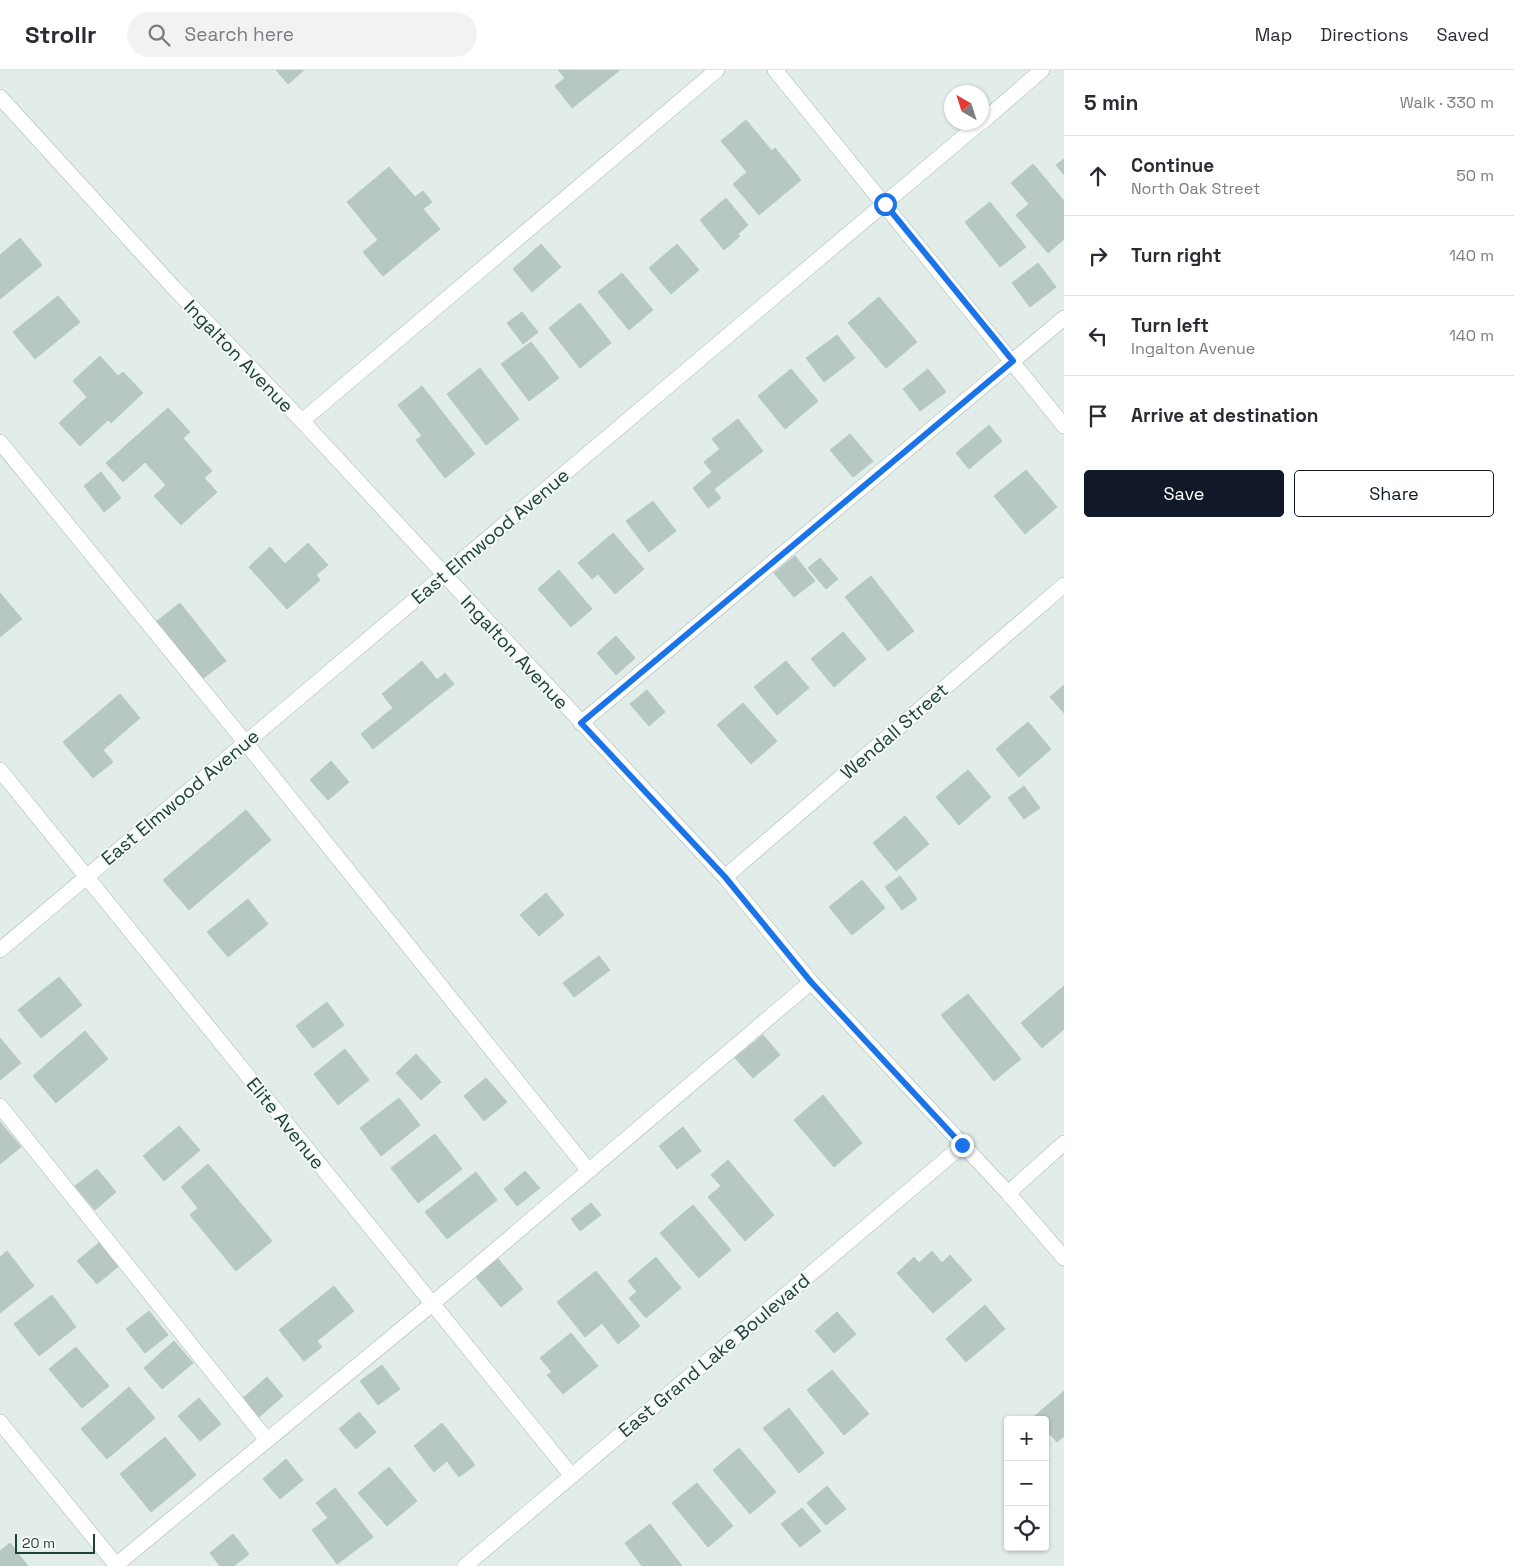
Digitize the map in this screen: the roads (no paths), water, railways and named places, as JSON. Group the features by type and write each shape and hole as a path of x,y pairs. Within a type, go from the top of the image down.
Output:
{"street":[{"path":"302,421 717,70"},
{"path":"775,70 1064,426"},
{"name":"East Elmwood Avenue","path":"989,115 1042,70"},
{"name":"Ingalton Avenue","path":"0,97 173,287 302,421 725,877 811,982 1008,1193 1064,1258"},
{"name":"East Elmwood Avenue","path":"0,950 972,130"},
{"path":"581,723 1064,318"},
{"path":"0,442 245,742 589,1171"},
{"name":"Wendall Street","path":"725,877 1064,585"},
{"name":"Elite Avenue","path":"0,770 572,1476"},
{"path":"0,1422 116,1565 432,1304 811,982"},
{"path":"0,1106 267,1440"},
{"path":"1008,1193 1064,1143"},
{"name":"East Grand Lake Boulevard","path":"465,1566 962,1145"}]}
